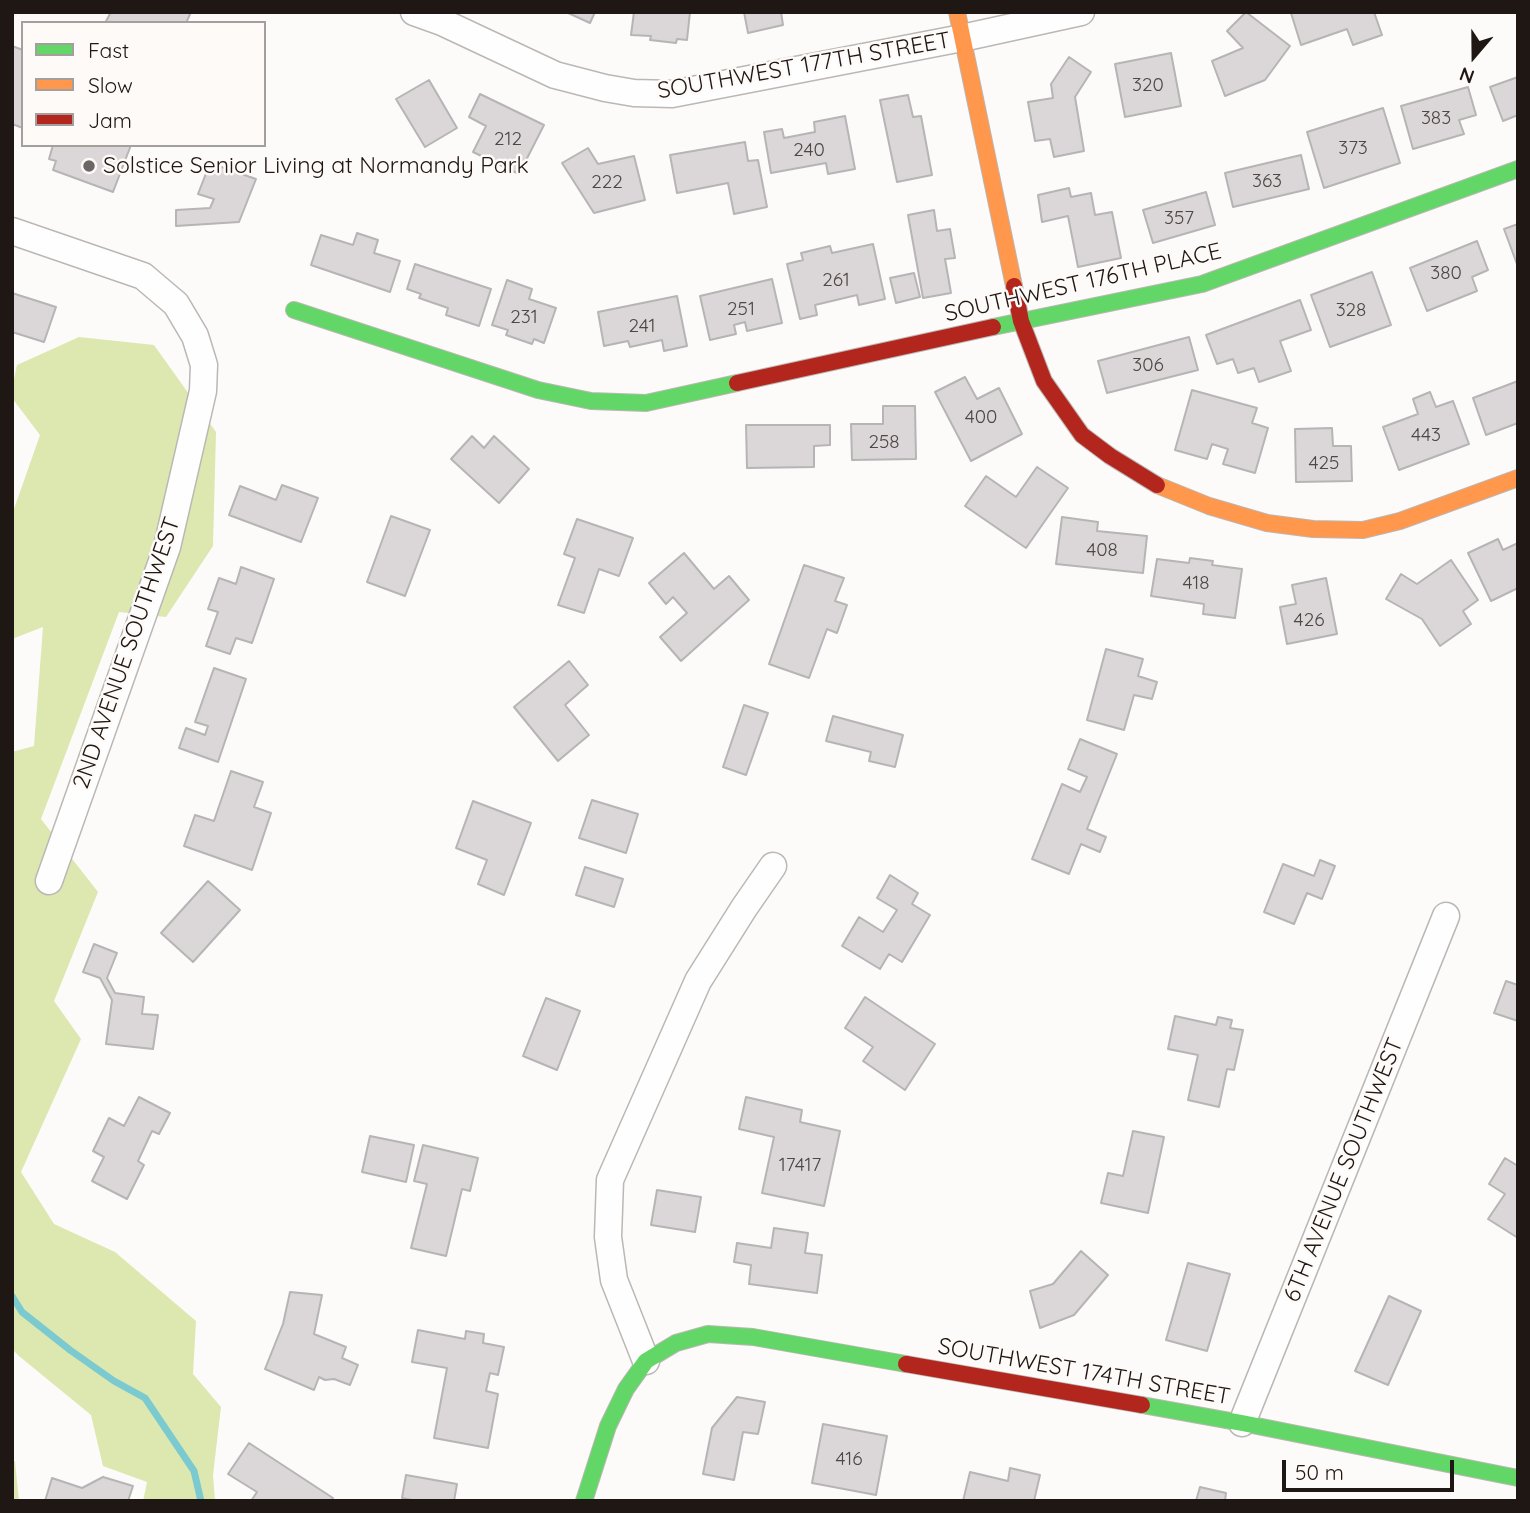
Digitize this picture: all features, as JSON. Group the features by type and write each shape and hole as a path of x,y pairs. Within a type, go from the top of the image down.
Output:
{"street":[{"name":"SOUTHWEST 177TH STREET","path":"414,12 442,22 555,75 634,93 673,94 1081,12"},
{"path":"957,12 1021,321 1044,381 1082,435 1159,486 1209,506 1267,523 1312,529 1363,530 1400,521 1518,478"},
{"name":"SOUTHWEST 176TH PLACE","path":"294,310 538,390 591,401 646,403 1202,284 1518,169"},
{"name":"2ND AVENUE SOUTHWEST","path":"12,231 143,276 176,304 195,336 204,365 203,391 167,547 49,881"},
{"path":"584,1501 608,1426 626,1389 646,1361 614,1280 608,1237 610,1180 698,981 773,866"},
{"name":"6TH AVENUE SOUTHWEST","path":"1242,1423 1446,916"},
{"name":"SOUTHWEST 174TH STREET","path":"646,1361 676,1343 708,1334 753,1337 1242,1423 1518,1478"}],"green space":[{"path":"79,337 154,345 216,432 213,546 166,617 119,612 41,819 98,892 54,1001 81,1039 21,1172 54,1224 115,1252 196,1321 193,1374 221,1407 213,1475 215,1501 143,1501 147,1482 103,1466 91,1415 12,1349 12,752 34,746 43,627 12,639 12,510 40,435 12,398 12,389 17,365"},
{"path":"12,1461 15,1461 19,1501 12,1501"}],"building":[{"path":"111,12 191,12 187,21 106,21"},
{"path":"566,12 595,12 590,23"},
{"path":"634,12 690,12 687,40 677,39 676,43 650,40 651,36 631,35"},
{"path":"744,12 781,12 783,25 748,33"},
{"path":"1246,12 1290,46 1265,80 1225,96 1212,61 1243,48 1227,31"},
{"path":"1374,12 1382,35 1353,45 1347,29 1301,45 1291,13"},
{"path":"12,46 21,49 21,127 12,124"},
{"path":"1171,53 1181,106 1125,117 1115,64"},
{"path":"1069,57 1091,72 1075,97 1084,151 1054,157 1050,139 1035,141 1028,102 1053,98 1051,84"},
{"path":"1518,77 1518,115 1503,121 1490,87"},
{"path":"429,80 457,128 425,147 396,99"},
{"path":"1468,87 1476,115 1459,120 1464,134 1413,149 1401,106"},
{"path":"480,94 544,125 519,174 473,152 486,126 469,117"},
{"path":"908,95 913,117 921,116 932,175 897,182 880,100"},
{"path":"1383,108 1400,163 1324,188 1307,132"},
{"path":"845,116 855,169 828,174 826,163 771,173 764,132 782,129 784,138 815,132 814,122"},
{"path":"745,142 748,161 758,160 767,207 734,214 728,183 677,193 670,155"},
{"name":"Solstice Senior Living at Normandy Park","path":"52,147 130,147 113,192 53,170 56,161 49,159"},
{"path":"588,148 598,164 634,156 645,200 594,213 562,163"},
{"path":"1301,155 1309,189 1233,207 1225,173"},
{"path":"210,163 256,179 239,222 176,226 176,210 210,208 214,199 198,194"},
{"path":"1069,188 1071,197 1091,193 1095,215 1112,212 1121,258 1078,267 1068,216 1042,222 1038,195"},
{"path":"1206,192 1215,225 1153,243 1143,210"},
{"path":"934,210 937,231 950,229 955,258 945,259 951,293 923,298 908,215"},
{"path":"1518,224 1518,267 1504,229"},
{"path":"357,233 378,240 374,253 400,261 390,292 311,265 321,235 353,245"},
{"path":"1477,241 1488,270 1472,277 1477,291 1427,311 1410,268"},
{"path":"873,244 885,299 859,305 857,295 815,305 817,315 800,319 787,264 803,260 801,253 830,246 832,253"},
{"path":"415,264 491,289 479,326 446,315 448,308 419,298 421,294 407,289"},
{"path":"1372,272 1391,325 1330,347 1311,295"},
{"path":"914,273 920,297 896,303 890,278"},
{"path":"772,279 782,323 747,331 745,322 734,325 736,334 710,340 700,296"},
{"path":"507,280 532,289 529,299 556,308 544,343 534,339 532,344 506,335 508,330 492,325"},
{"path":"12,293 56,307 44,342 12,332"},
{"path":"677,296 687,346 664,351 662,340 630,347 628,341 604,346 598,312"},
{"path":"1300,300 1311,330 1280,341 1291,371 1259,382 1254,368 1238,373 1233,359 1217,364 1206,335"},
{"path":"1189,337 1198,370 1107,393 1098,361"},
{"path":"965,377 977,399 999,388 1022,434 971,461 935,392"},
{"path":"1518,381 1518,423 1486,435 1473,398"},
{"path":"1192,390 1257,408 1252,423 1268,428 1255,473 1223,464 1228,449 1212,444 1207,459 1175,450"},
{"path":"1430,392 1436,407 1453,401 1469,444 1399,470 1383,427 1418,414 1413,399"},
{"path":"883,406 915,406 916,459 852,460 851,424 883,424"},
{"path":"746,425 830,425 830,445 814,446 814,467 747,468"},
{"path":"1332,428 1333,446 1351,446 1352,481 1296,482 1295,429"},
{"path":"472,436 484,448 494,436 529,469 499,503 451,459"},
{"path":"1037,467 1068,488 1026,548 965,506 986,476 1016,497"},
{"path":"282,485 318,498 301,542 229,515 240,486 276,500"},
{"path":"391,516 430,530 405,596 367,582"},
{"path":"1062,517 1098,522 1097,531 1147,536 1143,573 1056,564"},
{"path":"577,519 633,538 619,576 599,569 584,613 558,605 575,558 564,554"},
{"path":"1498,539 1503,550 1518,543 1518,588 1491,601 1468,553"},
{"path":"684,553 714,589 729,576 749,600 681,661 660,637 687,613 673,597 666,604 649,583"},
{"path":"1190,558 1213,561 1212,565 1242,569 1235,618 1203,614 1204,604 1151,596 1157,559 1189,563"},
{"path":"1451,560 1478,600 1463,611 1471,624 1440,646 1422,619 1386,599 1401,574 1417,584"},
{"path":"804,565 844,578 835,601 847,605 837,633 827,629 809,678 769,664"},
{"path":"241,567 274,579 252,643 236,638 230,654 206,646 218,612 208,609 219,578 236,584"},
{"path":"1326,578 1337,634 1287,644 1280,607 1296,604 1292,585"},
{"path":"1106,649 1143,659 1138,676 1157,682 1152,699 1134,695 1124,730 1087,720"},
{"path":"569,661 588,685 565,705 589,735 558,761 514,707"},
{"path":"214,668 246,679 218,762 179,748 186,728 205,735 208,726 195,722"},
{"path":"744,705 768,713 746,775 723,767"},
{"path":"833,716 903,735 895,767 869,761 871,752 826,741"},
{"path":"1080,739 1117,754 1087,829 1106,837 1100,852 1081,844 1069,874 1032,859 1062,784 1080,792 1087,777 1068,769"},
{"path":"231,771 263,782 254,807 271,813 252,870 184,846 195,815 214,821"},
{"path":"592,800 638,814 626,853 579,838"},
{"path":"473,801 531,823 504,895 478,884 487,860 456,848"},
{"path":"1320,860 1335,866 1322,899 1307,893 1294,924 1264,912 1283,864 1314,876"},
{"path":"585,867 623,879 614,907 576,895"},
{"path":"890,875 918,893 912,904 930,915 902,962 889,954 880,969 842,946 859,917 883,932 897,910 877,898"},
{"path":"208,881 240,910 193,962 161,933"},
{"path":"94,944 117,953 107,978 115,993 144,997 142,1014 158,1015 153,1049 106,1044 112,1000 100,978 83,972"},
{"path":"1506,981 1518,985 1518,1021 1494,1013"},
{"path":"865,997 935,1044 905,1090 863,1061 873,1047 845,1028"},
{"path":"546,998 580,1011 557,1070 523,1056"},
{"path":"1175,1016 1216,1025 1218,1017 1232,1020 1230,1028 1243,1030 1234,1070 1227,1069 1219,1107 1188,1100 1198,1055 1168,1049"},
{"path":"139,1097 170,1113 159,1134 152,1131 138,1161 144,1165 127,1199 92,1181 104,1157 93,1151 109,1118 124,1126"},
{"path":"746,1097 802,1110 800,1122 840,1131 824,1206 762,1193 774,1137 739,1129"},
{"path":"1133,1131 1164,1137 1148,1213 1101,1203 1108,1173 1123,1176"},
{"path":"370,1136 414,1145 406,1182 362,1172"},
{"path":"423,1145 478,1158 470,1191 462,1189 446,1256 411,1248 427,1184 414,1181"},
{"path":"1505,1158 1518,1166 1518,1238 1488,1219 1505,1194 1489,1184"},
{"path":"657,1190 701,1197 695,1232 651,1225"},
{"path":"774,1228 808,1233 805,1253 822,1255 817,1293 749,1284 751,1265 734,1262 737,1243 771,1248"},
{"path":"1081,1251 1108,1275 1074,1315 1040,1328 1030,1291 1053,1284"},
{"path":"1188,1263 1230,1274 1207,1351 1166,1340"},
{"path":"290,1292 322,1295 314,1334 346,1347 342,1358 358,1365 350,1385 319,1377 314,1390 265,1369 283,1324"},
{"path":"1389,1296 1421,1311 1388,1385 1355,1371"},
{"path":"418,1330 465,1339 466,1331 484,1334 483,1343 504,1347 498,1375 490,1373 486,1391 498,1394 488,1448 434,1438 447,1368 412,1362"},
{"path":"737,1397 765,1402 758,1434 743,1432 734,1480 703,1474 712,1428"},
{"path":"823,1424 887,1436 876,1495 812,1483"},
{"path":"249,1443 333,1498 331,1501 251,1501 257,1492 228,1474"},
{"path":"1010,1468 1040,1475 1034,1501 963,1501 970,1472 1008,1481"},
{"path":"406,1475 457,1484 454,1501 417,1501 402,1498"},
{"path":"103,1477 133,1486 128,1501 45,1501 52,1478 82,1488"},
{"path":"1200,1487 1226,1493 1225,1501 1196,1501"}],"waterway":[{"path":"12,1296 22,1312 70,1350 114,1381 145,1398 194,1471 201,1501"}],"traffic: fast":[{"path":"993,327 1202,284 1518,169"},
{"path":"294,310 538,390 591,401 646,403 737,383"},
{"path":"584,1501 608,1426 626,1389 646,1361 676,1343 708,1334 753,1337 906,1364"},
{"path":"1142,1405 1518,1478"}],"traffic: slow":[{"path":"957,12 1014,286"},
{"path":"1157,485 1209,506 1267,523 1313,529 1363,530 1400,521 1518,478"}],"traffic: jam":[{"path":"1014,286 1021,321 1044,381 1082,435 1157,485"},
{"path":"737,383 993,327"},
{"path":"906,1364 1142,1405"}],"place":[{"name":"Solstice Senior Living at Normandy Park","path":"89,166"}]}
